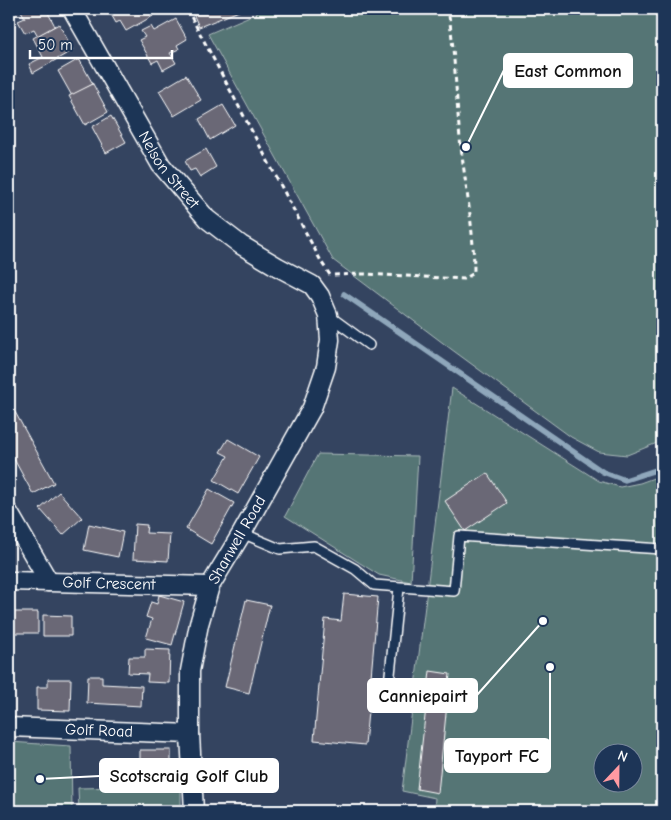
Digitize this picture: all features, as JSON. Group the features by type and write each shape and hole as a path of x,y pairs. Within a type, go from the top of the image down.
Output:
{"street":[{"name":"Nelson Street","path":"72,9 161,165 208,220 241,245 312,285"},
{"name":"Shanwell Road","path":"194,811 190,734 190,671 198,624 210,586 312,408 326,367 330,340 328,315 320,296 312,285"},
{"path":"9,513 49,582"},
{"name":"Golf Crescent","path":"9,580 210,586"},
{"name":"Golf Road","path":"9,727 190,734"}],"lane":[{"path":"328,315 369,346"},
{"path":"242,533 280,549 314,546 355,569 374,586 454,591 459,536 662,549"},
{"path":"388,703 399,588"}],"path":[{"path":"187,9 322,264 330,275 365,274 464,278 474,273 474,254 460,140 452,30 448,9"}],"green space":[{"path":"266,9 662,9 662,441 627,455 599,452 571,437 333,260 208,34"},
{"path":"452,388 599,481 620,487 640,483 662,475 662,811 434,811 435,798 402,791"},
{"path":"318,454 418,456 411,582 379,575 285,516"},
{"path":"9,742 71,746 72,811 9,811"},
{"path":"181,786 181,811 79,811 78,788"}],"building":[{"path":"20,9 46,9 55,26 38,36 34,29 25,33 18,21 25,18"},
{"path":"108,9 149,9 153,16 126,31 120,21 116,23"},
{"path":"191,9 244,9 199,27"},
{"path":"176,19 187,39 177,45 179,49 170,53 176,63 163,70 158,60 152,63 139,40 145,37 141,31 151,26 154,31"},
{"path":"59,24 73,50 33,73 29,64 43,57 33,38"},
{"path":"79,59 93,84 72,96 58,71"},
{"path":"186,75 201,100 174,116 159,91"},
{"path":"93,84 108,112 85,125 69,96"},
{"path":"223,105 235,125 210,140 199,119"},
{"path":"111,116 126,142 106,153 92,127"},
{"path":"206,149 216,167 200,177 195,169 190,171 185,161"},
{"path":"15,412 54,483 33,494 9,450 9,415"},
{"path":"228,439 259,457 238,494 214,480 228,456 220,452"},
{"path":"487,473 507,503 465,531 445,501"},
{"path":"209,489 234,503 211,544 186,529"},
{"path":"59,492 82,518 63,535 40,509"},
{"path":"89,524 123,532 118,557 84,550"},
{"path":"135,524 147,525 146,533 170,534 168,561 133,559"},
{"path":"344,594 378,597 365,745 314,740 325,619 341,621"},
{"path":"159,595 184,602 172,645 146,638 152,619 146,617 151,602 157,604"},
{"path":"246,600 270,605 249,693 225,687"},
{"path":"10,612 38,612 38,633 9,633"},
{"path":"43,615 71,616 71,636 43,636"},
{"path":"145,649 170,650 169,683 147,682 148,674 128,673 129,657 145,657"},
{"path":"430,671 450,674 438,793 417,789"},
{"path":"88,676 102,676 102,684 142,686 141,706 87,703"},
{"path":"48,679 71,679 70,711 37,710 37,687 48,687"},
{"path":"140,750 171,750 171,788 140,788"}],"waterway":[{"path":"344,294 603,472 625,480 662,468"}],"place":[{"name":"East Common","path":"466,147"},
{"name":"Canniepairt","path":"543,621"},
{"name":"Tayport FC","path":"550,667"},
{"name":"Scotscraig Golf Club","path":"40,779"}]}
